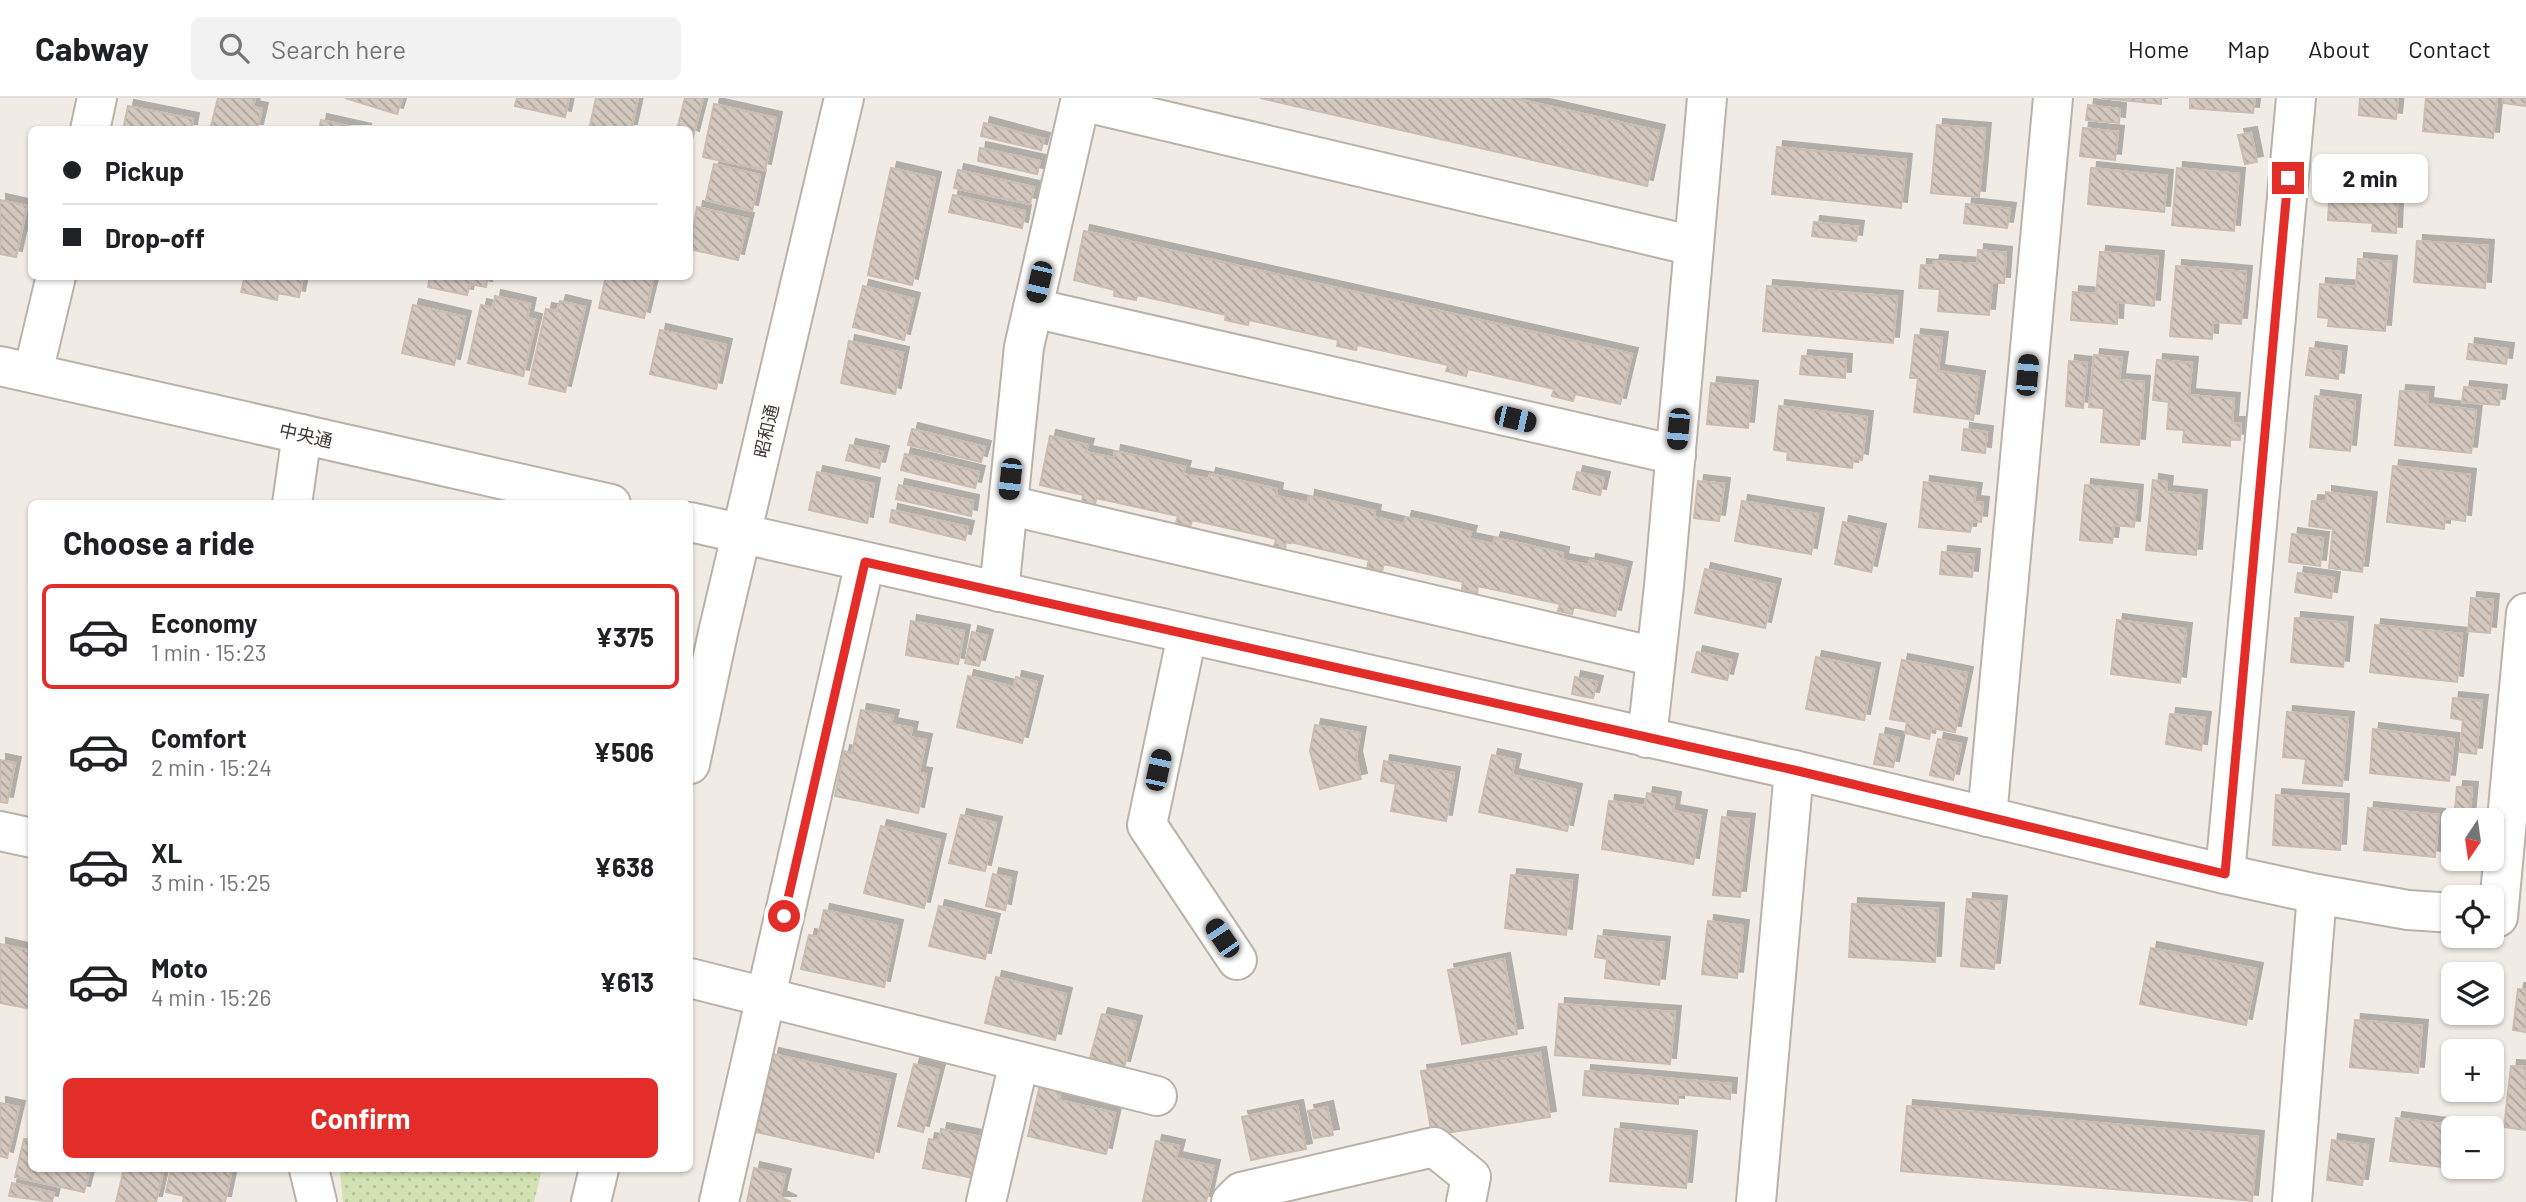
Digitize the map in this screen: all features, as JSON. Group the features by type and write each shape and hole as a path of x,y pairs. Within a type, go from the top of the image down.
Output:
{"street":[{"path":"91,126 97,98"},
{"name":"昭和通","path":"693,750 844,98"},
{"path":"1647,738 1676,455 1707,98"},
{"path":"1987,817 2053,98"},
{"path":"2225,874 2296,98"},
{"path":"999,592 1024,347 1081,99 1694,246"},
{"path":"16,369 54,280"},
{"path":"1033,308 1676,455"},
{"name":"中央通","path":"16,369 593,500"},
{"path":"293,500 302,434"},
{"path":"1008,505 1656,657"},
{"path":"693,523 1794,770 2225,874 2316,894 2441,913"},
{"path":"719,1202 865,562"},
{"path":"2505,918 2526,613"},
{"path":"1187,635 1147,825 1237,960"},
{"path":"1756,1202 1794,770"},
{"path":"0,831 28,837"},
{"path":"2292,1202 2316,894"},
{"path":"693,979 1157,1097"},
{"path":"986,1202 1019,1062"},
{"path":"1231,1202 1241,1192 1434,1147 1471,1177 1466,1202"},
{"path":"310,1172 317,1202"},
{"path":"591,1202 598,1172"}],"green space":[{"path":"340,1172 541,1172 534,1202 343,1202"}],"building":[{"path":"218,98 255,98 253,107 262,109 258,126 211,126"},
{"path":"345,98 402,98 397,114"},
{"path":"517,98 569,98 565,117 515,106"},
{"path":"596,98 638,98 632,126 590,126"},
{"path":"685,98 703,98 693,137 693,126 678,126"},
{"path":"1260,98 1513,98 1659,131 1647,186"},
{"path":"2101,98 2161,98 2161,104"},
{"path":"2190,98 2255,98 2253,113 2190,108"},
{"path":"2360,98 2398,98 2396,119 2359,115"},
{"path":"2426,98 2497,98 2493,138 2423,131"},
{"path":"2504,98 2526,98 2526,106 2503,103"},
{"path":"714,104 776,118 765,170 703,157"},
{"path":"2088,105 2120,109 2119,123 2086,120"},
{"path":"128,106 193,119 192,126 124,126"},
{"path":"321,120 348,126 320,126"},
{"path":"984,123 1044,139 1041,150 981,136"},
{"path":"1937,125 1985,129 1979,197 1931,193"},
{"path":"2083,128 2118,132 2115,160 2080,156"},
{"path":"2251,133 2257,162 2245,164 2238,135"},
{"path":"1777,147 1906,160 1901,208 1772,194"},
{"path":"980,148 1040,161 1037,174 978,161"},
{"path":"714,164 760,175 752,211 706,200"},
{"path":"891,168 935,178 912,285 868,275"},
{"path":"2091,168 2167,176 2164,212 2088,204"},
{"path":"2177,168 2239,174 2234,231 2172,225"},
{"path":"958,170 1034,187 1030,204 954,188"},
{"path":"2330,183 2398,187 2396,233 2372,231 2373,223 2328,220"},
{"path":"953,195 1025,211 1022,228 949,212"},
{"path":"0,200 27,206 16,257 0,254"},
{"path":"1966,204 2010,209 2007,228 1964,223"},
{"path":"697,207 748,219 738,260 693,250"},
{"path":"1814,222 1858,227 1856,241 1812,236"},
{"path":"1084,231 1632,354 1620,404 1575,394 1573,401 1552,396 1554,389 1468,369 1466,376 1446,371 1448,365 1357,345 1356,350 1337,346 1338,340 1249,320 1248,325 1225,320 1226,315 1137,295 1136,300 1114,296 1115,290 1074,280"},
{"path":"2417,241 2488,246 2485,288 2414,282"},
{"path":"1978,250 2006,253 2004,283 1992,283 1989,315 1938,311 1940,289 1919,288 1921,265 1933,266 1934,261 1977,264"},
{"path":"2100,252 2158,257 2154,306 2118,302 2117,324 2071,320 2073,292 2096,294"},
{"path":"2358,259 2391,262 2385,331 2328,326 2329,318 2318,317 2320,284 2356,287"},
{"path":"2176,266 2246,272 2241,324 2213,322 2212,339 2170,336"},
{"path":"244,280 302,280 299,297 278,293 277,300 241,292"},
{"path":"429,280 487,280 486,287 470,284 467,295 428,287"},
{"path":"605,280 653,280 644,318 599,308"},
{"path":"863,286 914,299 904,340 853,327"},
{"path":"1767,286 1897,297 1893,343 1763,331"},
{"path":"495,296 530,304 527,318 536,320 523,376 468,363 481,305 493,308"},
{"path":"560,301 585,307 565,392 529,384 546,309 557,311"},
{"path":"413,305 465,317 454,365 402,353"},
{"path":"660,330 726,345 716,389 650,374"},
{"path":"1915,335 1942,338 1938,371 1979,377 1973,420 1914,412 1918,378 1910,378"},
{"path":"849,341 903,353 895,394 841,383"},
{"path":"2469,344 2508,349 2506,364 2467,359"},
{"path":"2310,348 2341,352 2338,379 2306,375"},
{"path":"2094,355 2122,358 2119,380 2144,382 2139,445 2101,442 2104,408 2089,407"},
{"path":"1802,356 1846,360 1845,378 1800,374"},
{"path":"2157,360 2192,363 2189,395 2234,399 2232,423 2241,423 2240,440 2230,439 2230,446 2183,442 2184,430 2167,429 2169,402 2153,400"},
{"path":"2069,361 2087,363 2083,408 2066,406"},
{"path":"1711,383 1752,387 1748,428 1707,424"},
{"path":"2464,387 2501,391 2499,405 2462,402"},
{"path":"2400,391 2428,393 2427,404 2476,410 2471,453 2395,445"},
{"path":"2315,396 2355,401 2350,451 2310,447"},
{"path":"1779,406 1867,417 1862,460 1853,458 1852,468 1787,460 1788,452 1774,450"},
{"path":"912,429 985,447 981,462 908,445"},
{"path":"1964,429 1987,432 1985,453 1962,450"},
{"path":"1050,436 1088,445 1086,452 1114,458 1115,451 1185,467 1183,474 1209,479 1210,474 1277,489 1276,496 1308,503 1309,496 1375,511 1374,517 1404,524 1406,517 1471,532 1469,539 1493,544 1495,538 1563,553 1562,560 1589,565 1590,560 1626,568 1615,616 1574,607 1572,614 1558,611 1560,604 1478,586 1477,593 1462,589 1463,582 1384,564 1382,571 1367,568 1369,560 1286,541 1285,549 1274,547 1276,539 1192,520 1190,527 1176,523 1178,516 1096,498 1095,505 1082,502 1083,495 1040,485"},
{"path":"850,445 883,452 879,468 846,460"},
{"path":"905,454 979,472 975,488 901,470"},
{"path":"2393,466 2470,475 2465,521 2445,518 2444,529 2387,522"},
{"path":"817,472 874,484 867,523 809,510"},
{"path":"1577,472 1604,478 1600,495 1573,489"},
{"path":"2153,480 2167,482 2166,492 2201,496 2196,555 2146,550"},
{"path":"1698,481 1724,484 1719,521 1694,518"},
{"path":"1924,482 1976,489 1974,502 1983,503 1981,522 1972,521 1970,532 1919,527"},
{"path":"899,485 973,501 971,516 896,499"},
{"path":"2085,485 2137,491 2134,527 2114,525 2112,543 2080,540"},
{"path":"2326,492 2371,498 2362,572 2329,568 2333,529 2309,526 2312,501 2326,502"},
{"path":"1742,501 1818,514 1811,554 1735,541"},
{"path":"892,510 968,527 965,540 890,522"},
{"path":"1843,522 1880,530 1871,572 1835,564"},
{"path":"2292,534 2323,538 2320,566 2289,562"},
{"path":"1942,552 1974,555 1972,577 1940,574"},
{"path":"1705,569 1775,585 1765,628 1695,613"},
{"path":"2298,573 2334,578 2331,598 2295,592"},
{"path":"2471,598 2493,600 2490,633 2468,631"},
{"path":"2295,618 2347,623 2343,667 2291,662"},
{"path":"2117,620 2186,629 2180,683 2111,674"},
{"path":"911,621 964,631 958,664 906,655"},
{"path":"2375,625 2462,634 2457,682 2370,672"},
{"path":"972,632 987,636 979,666 965,663"},
{"path":"1697,652 1732,660 1727,680 1692,672"},
{"path":"1816,657 1874,669 1864,720 1806,709"},
{"path":"1902,660 1967,673 1955,732 1931,728 1929,739 1905,733 1907,722 1890,719"},
{"path":"968,676 1014,687 1016,677 1037,682 1022,743 957,727"},
{"path":"1575,677 1597,682 1593,698 1572,694"},
{"path":"2453,698 2482,701 2476,754 2460,752 2463,720 2451,718"},
{"path":"861,710 893,716 891,724 912,728 910,737 926,740 919,773 926,774 918,813 835,796 844,751 852,753"},
{"path":"2287,712 2348,718 2342,786 2303,783 2306,759 2283,757"},
{"path":"2170,714 2205,718 2201,750 2166,744"},
{"path":"1315,725 1360,733 1356,757 1361,779 1320,789 1310,751"},
{"path":"2373,729 2454,739 2449,781 2370,773"},
{"path":"1880,734 1899,738 1893,767 1874,764"},
{"path":"1938,739 1961,744 1953,780 1930,775"},
{"path":"1492,755 1515,760 1512,775 1576,790 1567,831 1479,812"},
{"path":"0,760 15,763 7,803 0,802"},
{"path":"1384,761 1454,773 1446,821 1391,811 1396,784 1381,781"},
{"path":"2457,787 2472,788 2470,808 2455,808"},
{"path":"1647,793 1675,798 1673,811 1701,816 1693,864 1602,849 1609,801 1645,806"},
{"path":"2276,795 2343,800 2340,850 2273,845"},
{"path":"2368,808 2439,815 2435,857 2364,850"},
{"path":"961,815 996,823 985,871 949,863"},
{"path":"1722,817 1749,820 1740,897 1713,895"},
{"path":"881,826 940,840 924,908 864,893"},
{"path":"993,874 1011,878 1005,910 986,906"},
{"path":"1511,875 1572,881 1566,935 1505,928"},
{"path":"1967,899 2001,902 1994,969 1961,966"},
{"path":"1852,904 1938,909 1935,962 1849,957"},
{"path":"939,906 994,920 985,959 929,946"},
{"path":"824,910 897,926 884,987 801,969 809,935 818,937"},
{"path":"1708,921 1743,926 1737,978 1702,974"},
{"path":"1598,936 1664,943 1659,985 1605,978 1607,959 1595,957"},
{"path":"0,944 28,950 28,1008 0,1003"},
{"path":"2151,948 2257,969 2246,1025 2140,1004"},
{"path":"1504,959 1517,1034 1462,1044 1448,970"},
{"path":"996,977 1066,994 1055,1040 985,1023"},
{"path":"2518,989 2526,990 2526,1032 2513,1030"},
{"path":"1559,1004 1675,1012 1670,1064 1555,1055"},
{"path":"1102,1014 1136,1022 1124,1067 1090,1058"},
{"path":"2355,1020 2422,1026 2418,1073 2350,1067"},
{"path":"1540,1053 1550,1117 1432,1135 1421,1071"},
{"path":"773,1054 890,1080 873,1158 756,1132"},
{"path":"914,1064 939,1070 923,1132 898,1126"},
{"path":"2511,1066 2526,1067 2526,1130 2504,1127"},
{"path":"1585,1071 1731,1084 1730,1099 1678,1094 1678,1104 1583,1095"},
{"path":"1040,1085 1061,1089 1059,1100 1115,1113 1106,1154 1028,1136"},
{"path":"0,1103 19,1107 7,1158 0,1156"},
{"path":"1297,1106 1306,1149 1251,1160 1242,1117"},
{"path":"1907,1106 2258,1137 2252,1201 1901,1171"},
{"path":"1327,1107 1333,1135 1314,1138 1308,1111"},
{"path":"2396,1118 2441,1124 2441,1167 2390,1161"},
{"path":"941,1129 997,1140 989,1181 923,1168 929,1139 939,1141"},
{"path":"1615,1129 1691,1137 1686,1188 1610,1181"},
{"path":"24,1139 28,1140 28,1172 89,1172 84,1192 15,1177"},
{"path":"2332,1140 2368,1145 2362,1185 2327,1180"},
{"path":"1156,1141 1179,1146 1176,1158 1214,1166 1206,1202 1143,1201"},
{"path":"754,1168 785,1175 780,1197 791,1202 747,1202"},
{"path":"123,1172 163,1172 156,1202 116,1202"},
{"path":"170,1172 231,1172 225,1202 183,1202 184,1196 166,1192"},
{"path":"12,1183 54,1193 52,1202 9,1196"}],"route":[{"path":"784,916 865,562 1794,770 2225,874 2288,178"}]}
